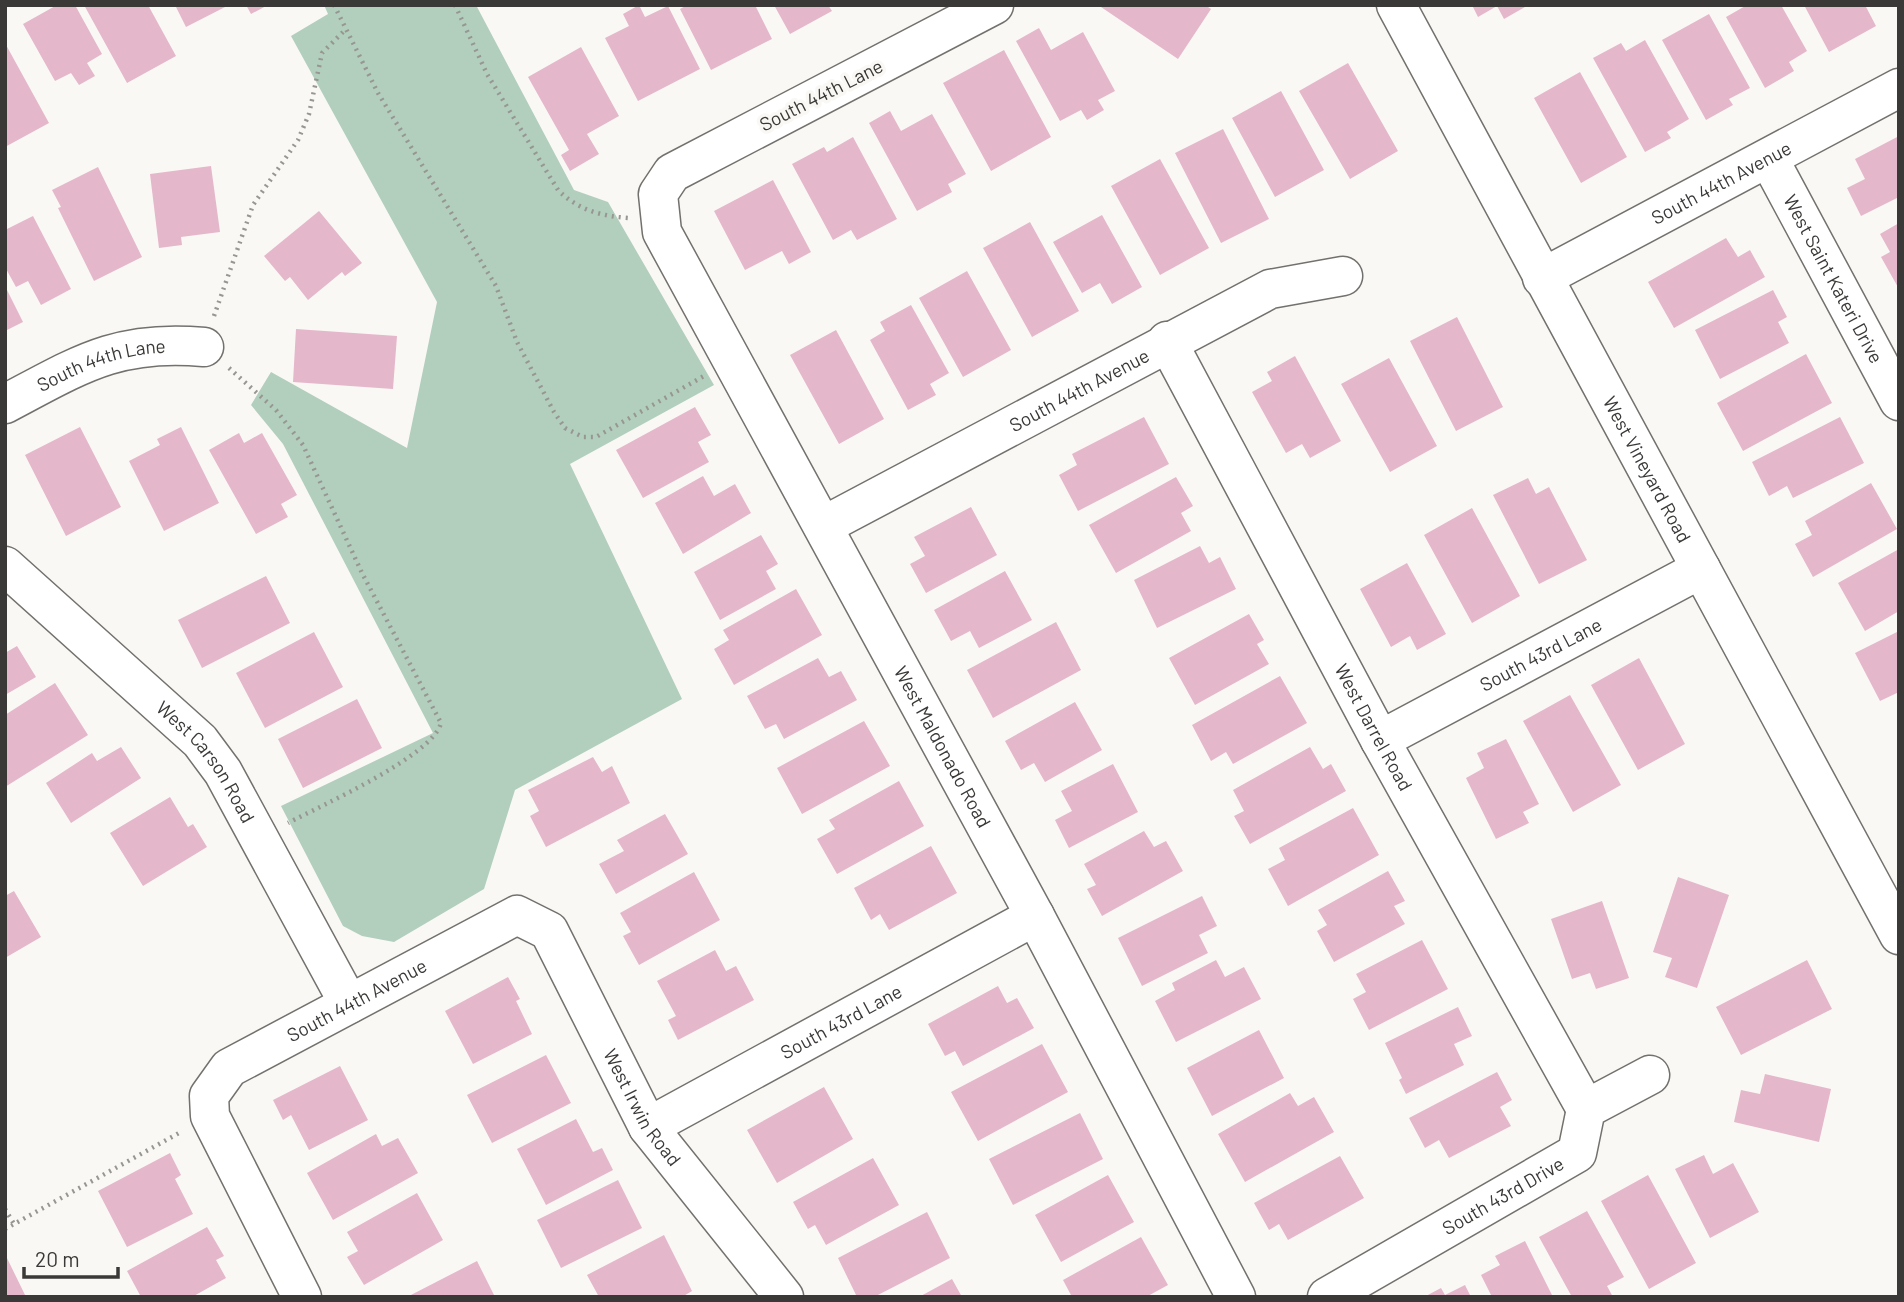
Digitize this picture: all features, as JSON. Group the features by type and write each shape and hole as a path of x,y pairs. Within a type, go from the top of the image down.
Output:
{"street":[{"name":"South 44th Lane","path":"659,207 672,173 994,5"},
{"name":"West Vineyard Road","path":"1396,5 1899,935"},
{"name":"South 44th Avenue","path":"1542,278 1899,88"},
{"name":"West Saint Kateri Drive","path":"1769,159 1899,401"},
{"name":"West Maldonado Road","path":"659,207 662,232 1035,916 1236,1297"},
{"name":"South 44th Avenue","path":"823,526 1167,341 1270,289 1343,276"},
{"name":"West Darrel Road","path":"1167,341 1380,740 1586,1109"},
{"name":"South 44th Lane","path":"5,404 94,357 135,346 173,344 204,347"},
{"name":"West Carson Road","path":"5,566 200,741 223,772 349,1003"},
{"name":"South 43rd Lane","path":"1380,740 1701,569"},
{"name":"South 44th Avenue","path":"209,1106 229,1068 517,915"},
{"name":"West Irwin Road","path":"517,915 549,931 648,1127 784,1297"},
{"name":"South 43rd Lane","path":"648,1127 1035,916"},
{"path":"1586,1109 1650,1075"},
{"path":"209,1106 302,1297"},
{"name":"South 43rd Drive","path":"1327,1297 1577,1153 1586,1109"}],"path":[{"path":"334,5 377,93 489,274 517,342 565,428 583,437 596,437 732,359"},
{"path":"455,5 487,74 558,190 570,202 601,216 659,207"},
{"path":"259,838 396,766 436,737 441,723 362,573 303,445 276,410 204,347 253,205 298,140 309,114 323,53 346,29"},
{"path":"5,1229 209,1106"},
{"path":"5,1209 14,1224"}],"green space":[{"path":"324,5 476,5 574,190 608,202 714,385 570,464 682,699 515,790 484,889 394,942 362,936 343,926 281,806 433,733 283,444 251,405 271,372 407,448 437,302 291,36 328,14"}],"building":[{"path":"57,5 75,5 102,54 87,63 95,76 79,85 71,73 55,81 23,24"},
{"path":"84,5 148,5 176,56 127,83"},
{"path":"175,5 229,5 186,27"},
{"path":"246,5 268,5 251,14"},
{"path":"639,5 645,17 668,6 700,69 638,101 605,38 629,26 623,14"},
{"path":"687,5 755,5 772,39 711,70 680,9"},
{"path":"774,5 828,5 832,11 790,34"},
{"path":"1098,5 1205,5 1211,9 1178,59"},
{"path":"1472,5 1525,7 1504,19 1497,6 1478,17"},
{"path":"1747,5 1781,5 1807,51 1789,62 1794,71 1765,88 1726,17"},
{"path":"1804,5 1865,5 1876,26 1829,52"},
{"path":"1709,14 1750,88 1729,99 1733,105 1706,120 1662,40"},
{"path":"1039,28 1051,50 1083,32 1115,91 1098,100 1104,110 1087,120 1081,110 1060,121 1016,41"},
{"path":"1645,40 1689,119 1667,132 1671,138 1645,152 1593,58 1621,43 1626,51"},
{"path":"5,43 49,123 5,147"},
{"path":"581,47 619,116 587,134 599,154 570,171 561,155 569,150 528,77"},
{"path":"1004,50 1051,137 991,171 943,83"},
{"path":"1348,63 1398,151 1350,179 1299,91"},
{"path":"1580,72 1627,157 1581,183 1534,98"},
{"path":"1281,91 1324,170 1275,197 1232,118"},
{"path":"890,111 901,131 932,114 966,174 948,184 952,192 917,211 869,123"},
{"path":"1223,129 1269,219 1221,243 1175,153"},
{"path":"1899,136 1899,197 1861,216 1847,188 1865,179 1855,159"},
{"path":"853,137 897,219 857,240 851,230 833,240 792,164 824,147 827,152"},
{"path":"1160,159 1209,248 1160,275 1111,186"},
{"path":"211,166 220,232 181,237 182,245 159,248 150,174"},
{"path":"98,167 142,257 94,281 52,190"},
{"path":"773,180 811,252 789,264 782,251 745,270 714,211"},
{"path":"319,211 362,263 345,276 342,272 308,300 290,277 285,281 264,256"},
{"path":"1102,215 1142,287 1112,304 1100,283 1082,293 1053,242"},
{"path":"33,216 71,289 41,305 28,281 16,287 5,267 5,230"},
{"path":"1030,222 1079,311 1032,337 983,248"},
{"path":"1899,223 1899,289 1881,257 1890,252 1880,234"},
{"path":"1726,238 1738,257 1750,250 1765,277 1674,328 1648,282"},
{"path":"967,271 1011,350 963,377 919,298"},
{"path":"5,286 23,322 5,331"},
{"path":"1773,290 1787,317 1778,322 1789,343 1720,379 1695,330"},
{"path":"911,305 949,373 930,384 936,395 908,410 870,340 885,331 880,322"},
{"path":"1457,317 1503,407 1456,431 1410,341"},
{"path":"296,329 397,336 393,389 293,382"},
{"path":"836,330 884,419 839,444 790,355"},
{"path":"1806,354 1832,403 1743,451 1717,403"},
{"path":"1295,356 1341,441 1310,458 1302,444 1286,453 1252,392 1272,381 1267,372"},
{"path":"1389,358 1437,446 1390,472 1341,384"},
{"path":"695,407 711,435 698,442 709,462 643,498 616,450"},
{"path":"1144,417 1169,464 1078,511 1059,475 1077,465 1072,454"},
{"path":"1840,417 1864,463 1793,498 1787,486 1769,496 1752,462"},
{"path":"80,427 121,507 66,536 25,455"},
{"path":"181,427 219,503 164,531 129,461 160,445 157,439"},
{"path":"239,433 244,443 262,433 297,495 281,504 288,517 256,534 209,450"},
{"path":"703,476 714,496 735,484 751,513 683,554 655,503"},
{"path":"1176,477 1193,506 1181,513 1191,531 1116,573 1089,525"},
{"path":"1528,478 1536,494 1549,487 1587,560 1539,584 1493,495"},
{"path":"1871,483 1897,529 1813,577 1795,544 1812,535 1805,521"},
{"path":"971,507 997,555 926,593 910,564 925,556 914,537"},
{"path":"1472,508 1520,596 1472,623 1424,535"},
{"path":"761,535 778,564 766,571 776,589 720,620 694,572"},
{"path":"1200,546 1209,563 1220,557 1236,589 1157,628 1134,580"},
{"path":"1899,549 1899,611 1865,631 1838,583"},
{"path":"1407,563 1446,634 1417,650 1410,636 1391,647 1360,589"},
{"path":"1005,571 1032,620 979,648 970,631 951,641 934,610"},
{"path":"266,576 290,623 202,668 178,620"},
{"path":"796,589 822,635 734,685 714,649 729,640 723,630"},
{"path":"1249,614 1264,640 1257,644 1269,664 1195,705 1169,658"},
{"path":"1056,622 1081,670 993,718 967,670"},
{"path":"1899,631 1899,692 1880,701 1855,653"},
{"path":"314,632 343,687 265,728 236,673"},
{"path":"17,646 36,677 5,695 5,653"},
{"path":"818,658 829,677 841,671 857,700 784,739 776,724 765,729 747,696"},
{"path":"1639,658 1685,744 1638,770 1591,685"},
{"path":"1280,676 1307,723 1233,764 1226,752 1211,761 1192,725"},
{"path":"55,683 88,735 5,787 5,715"},
{"path":"1570,695 1621,785 1573,812 1523,721"},
{"path":"357,699 382,748 303,788 278,739"},
{"path":"1075,702 1102,750 1045,782 1034,763 1021,770 1005,741"},
{"path":"864,721 890,766 802,814 777,768"},
{"path":"1506,739 1539,804 1523,812 1529,823 1496,839 1466,778 1484,768 1477,753"},
{"path":"121,747 141,778 71,823 46,783 92,753 97,761"},
{"path":"1310,747 1323,769 1331,764 1346,791 1250,844 1234,816 1244,811 1233,790"},
{"path":"593,757 602,772 612,766 630,803 546,847 530,816 539,811 528,790"},
{"path":"1113,764 1138,812 1069,848 1055,820 1072,811 1061,791"},
{"path":"899,781 924,826 837,874 817,839 835,829 829,820"},
{"path":"170,797 188,827 193,824 207,847 143,886 110,833"},
{"path":"1353,808 1379,855 1288,906 1268,869 1285,860 1279,848"},
{"path":"665,814 688,854 616,894 599,864 624,851 617,840"},
{"path":"1144,831 1154,847 1166,841 1183,871 1102,916 1087,889 1096,885 1084,864"},
{"path":"931,846 957,893 889,930 880,914 871,920 854,888"},
{"path":"1388,871 1405,901 1394,906 1405,924 1334,962 1317,931 1327,925 1318,910"},
{"path":"694,872 720,920 639,965 623,936 631,932 620,913"},
{"path":"1678,877 1729,895 1697,988 1665,977 1672,958 1653,952"},
{"path":"14,891 41,937 5,958 5,896"},
{"path":"1202,896 1217,926 1199,935 1208,953 1142,986 1118,938"},
{"path":"1602,901 1629,978 1596,989 1590,973 1572,979 1551,919"},
{"path":"1422,940 1448,989 1369,1030 1353,999 1366,992 1356,974"},
{"path":"715,950 726,971 736,966 754,1000 678,1040 668,1020 676,1016 657,981"},
{"path":"1216,960 1225,977 1244,967 1261,999 1176,1042 1155,1001 1175,990 1172,983"},
{"path":"1807,960 1832,1009 1741,1055 1716,1007"},
{"path":"508,977 520,999 516,1001 532,1034 473,1064 445,1011"},
{"path":"998,986 1007,1003 1017,998 1034,1028 963,1066 955,1051 945,1056 928,1024"},
{"path":"1458,1007 1472,1036 1454,1044 1464,1065 1406,1094 1399,1080 1402,1078 1385,1043"},
{"path":"1259,1030 1284,1078 1212,1116 1187,1068"},
{"path":"1042,1044 1068,1092 978,1141 951,1092"},
{"path":"546,1055 571,1103 492,1143 467,1095"},
{"path":"340,1066 368,1120 309,1150 291,1115 283,1120 273,1100"},
{"path":"1497,1072 1512,1100 1500,1107 1511,1126 1449,1158 1439,1140 1425,1148 1409,1118"},
{"path":"1765,1074 1831,1089 1819,1142 1734,1122 1741,1090 1760,1094"},
{"path":"824,1087 853,1139 777,1183 747,1130"},
{"path":"1290,1093 1298,1106 1314,1097 1334,1132 1245,1182 1218,1134"},
{"path":"1080,1113 1103,1159 1013,1205 989,1159"},
{"path":"576,1119 593,1152 602,1148 613,1170 546,1205 517,1149"},
{"path":"376,1134 382,1146 398,1138 418,1173 333,1220 307,1173"},
{"path":"170,1153 181,1175 175,1179 193,1214 127,1247 98,1191"},
{"path":"1704,1155 1713,1174 1733,1163 1759,1212 1710,1238 1675,1169"},
{"path":"1340,1156 1364,1198 1288,1240 1279,1224 1269,1230 1254,1203"},
{"path":"873,1158 899,1205 826,1245 815,1225 808,1229 793,1202"},
{"path":"1108,1175 1134,1222 1061,1262 1035,1215"},
{"path":"1648,1175 1696,1263 1649,1289 1601,1201"},
{"path":"618,1180 642,1228 561,1268 537,1220"},
{"path":"417,1193 443,1240 364,1285 347,1257 358,1251 347,1232"},
{"path":"1587,1211 1624,1277 1607,1286 1613,1297 1572,1297 1539,1237"},
{"path":"927,1212 950,1258 874,1297 857,1297 838,1258"},
{"path":"207,1227 224,1256 216,1260 226,1278 192,1297 141,1297 127,1271"},
{"path":"664,1235 692,1291 682,1297 599,1297 587,1275"},
{"path":"1141,1237 1168,1285 1146,1297 1072,1297 1063,1280"},
{"path":"1525,1241 1553,1297 1492,1297 1481,1275 1500,1265 1495,1256"},
{"path":"5,1254 26,1297 5,1297"},
{"path":"477,1261 495,1297 407,1297"},
{"path":"952,1279 962,1297 919,1297"},
{"path":"1465,1285 1471,1297 1424,1297 1441,1288 1445,1295"}]}
